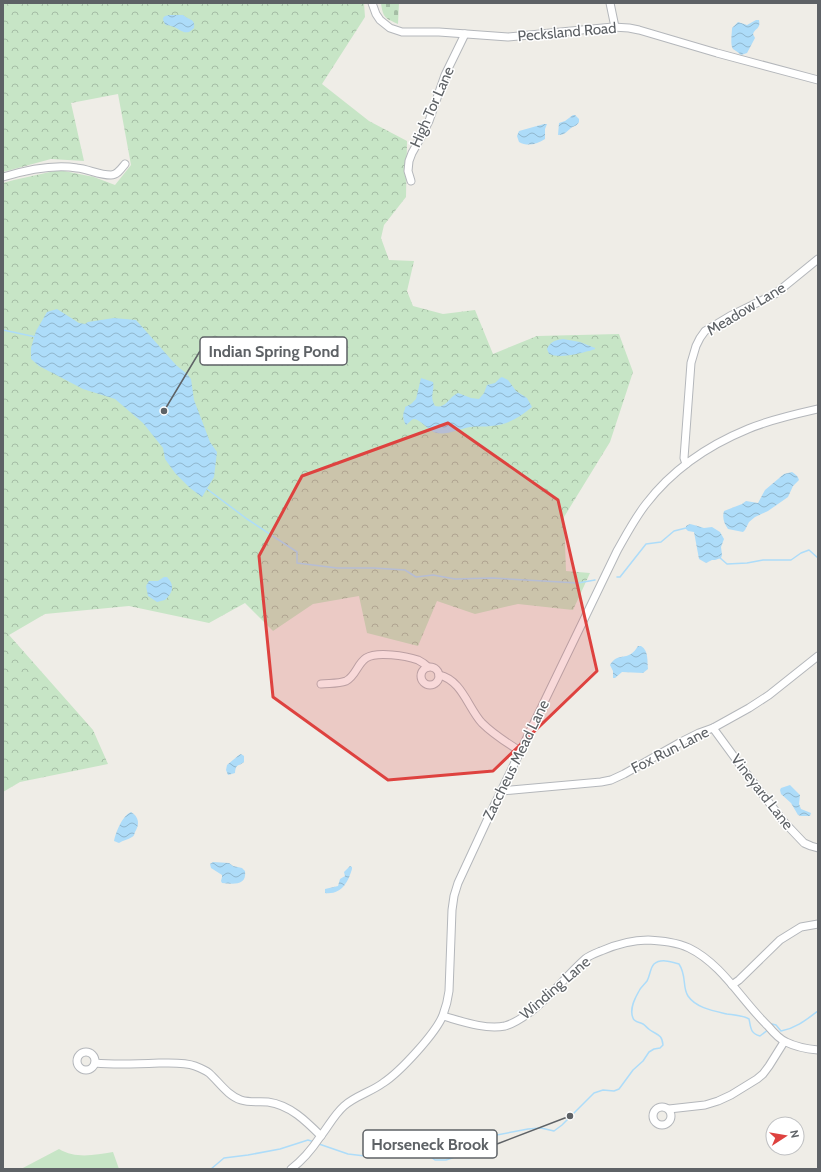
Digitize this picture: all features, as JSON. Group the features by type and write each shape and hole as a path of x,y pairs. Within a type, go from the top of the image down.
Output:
{"street":[{"name":"Pecksland Road","path":"372,3 380,20 390,28 402,32 439,32 508,37 615,27 629,28 818,80"},
{"path":"610,3 615,27"},
{"name":"High Tor Lane","path":"411,181 408,171 409,161 429,121 445,75 465,34"},
{"path":"3,177 39,169 65,166 112,175 120,171 125,164"},
{"name":"Meadow Lane","path":"686,464 684,458 691,363 700,338 705,331 714,325 775,294 818,259"},
{"name":"Zaccheus Mead Lane","path":"292,1169 314,1146 334,1117 344,1106 395,1074 427,1039 443,1016 448,1002 450,930 454,896 466,865 520,751 630,527 646,504 666,482 686,464 708,449 749,428 818,409"},
{"path":"321,684 346,680 352,677 365,658 372,656 389,655 418,660 428,667 437,670 439,678 433,685 422,682 420,675 423,669 428,667"},
{"name":"Fox Run Lane","path":"501,791 594,783 611,780 685,740 713,728 749,708 769,695 818,656"},
{"path":"439,675 448,678 457,686 482,722 506,743 520,751"},
{"name":"Vineyard Lane","path":"713,728 785,823 804,843 818,848"},
{"path":"732,985 784,937 801,927 818,924"},
{"name":"Winding Lane","path":"443,1016 484,1026 496,1027 514,1023 540,1004 587,958 614,945 634,940 665,942 678,944 689,948 710,961 765,1024 784,1042 795,1046 818,1050"},
{"path":"669,1109 705,1105 732,1095 762,1074 769,1066 784,1042"},
{"path":"95,1063 110,1065 177,1063 193,1065 208,1072 230,1094 240,1100 249,1102 265,1102 284,1106 293,1111 320,1138"}],"highlighted area":[{"path":"448,423 558,500 597,671 493,771 388,780 273,697 259,556 302,476"}],"green space":[{"path":"3,3 364,3 365,17 322,84 369,121 407,141 406,197 384,225 381,238 389,260 414,261 407,291 413,306 443,314 475,310 493,354 537,336 619,334 633,372 610,442 564,517 566,571 590,573 573,610 518,604 475,614 437,601 418,646 367,633 359,596 313,604 273,631 245,603 209,623 129,606 45,614 9,635 93,730 108,764 20,782 3,792 3,183 59,170 94,177 115,185 131,165 118,94 71,103 84,161 51,159 3,172"},
{"path":"381,3 399,3 398,24 385,17"},
{"path":"59,1149 79,1155 113,1152 119,1169 21,1169"}],"water":[{"path":"169,15 183,15 193,21 194,28 188,32 182,32 174,27 166,25 163,18"},
{"path":"759,20 759,27 753,34 755,38 747,53 741,55 732,47 732,28 738,22 747,25"},
{"path":"573,115 579,119 579,122 564,134 558,135 559,123 565,121"},
{"path":"547,124 545,129 545,139 532,144 522,144 519,142 517,136 519,131"},
{"path":"57,309 79,323 85,324 88,322 114,318 136,320 176,365 191,379 194,400 210,442 217,452 214,477 202,497 190,488 175,473 165,459 163,448 143,423 115,399 83,389 39,366 31,359 31,348 36,331 47,312"},
{"path":"563,339 580,342 595,349 565,356 549,354 547,349 551,343"},
{"path":"502,377 508,380 516,391 527,398 532,407 513,420 503,424 470,427 449,433 434,432 416,419 413,419 406,425 405,423 403,415 405,407 416,399 421,378 433,382 433,402 435,406 441,406 458,393 471,398 479,399 484,393 487,385 495,383"},
{"path":"792,472 799,480 793,486 788,497 768,511 755,517 749,522 743,532 728,529 725,525 723,516 724,511 746,501 758,503 765,490 784,474"},
{"path":"690,524 704,528 712,527 720,532 724,539 721,547 721,558 706,563 699,559 694,532 686,529 686,526"},
{"path":"164,577 167,577 170,580 172,589 170,595 165,600 157,602 148,596 146,586 149,581 158,581"},
{"path":"638,646 644,648 647,656 648,669 643,673 622,672 613,678 613,671 610,665 615,659 631,654"},
{"path":"241,754 244,756 244,762 237,766 235,773 228,775 226,770 227,765"},
{"path":"790,785 800,795 799,804 801,809 811,813 810,816 798,815 791,803 781,794 781,788"},
{"path":"131,812 136,816 138,821 138,826 134,835 119,843 114,841 122,821"},
{"path":"213,862 229,863 233,866 242,868 245,871 244,879 242,882 238,883 222,883 222,875 211,868 210,864"},
{"path":"350,866 352,869 343,887 336,892 325,893 325,889 338,886 340,879 345,876 344,872"}],"waterway":[{"path":"3,330 36,337"},
{"path":"207,489 247,519 297,552 297,563 337,568 405,570 416,577 433,575 455,579 492,578 578,583 595,580"},
{"path":"617,577 620,577 646,544 661,542 674,531 686,528"},
{"path":"719,557 727,564 747,563 763,560 791,560 801,553 809,550 818,558"},
{"path":"319,1144 348,1154 365,1156 409,1148 424,1152 435,1160 446,1160 455,1157 467,1145 481,1138 528,1129 541,1128 554,1131 594,1093 603,1090 614,1091 619,1089 649,1052 660,1048 663,1045 662,1039 659,1035 643,1024 634,1020 632,1015 633,1004 636,997 647,981 654,964 660,961 679,964 683,973 686,993 691,1000 700,1006 749,1019 751,1028 757,1035 760,1036 769,1029"},
{"path":"771,1026 772,1024 776,1025 781,1031 786,1030 801,1023 818,1011"},
{"path":"211,1169 224,1158 280,1149 308,1140 314,1142"}],"place":[{"name":"Indian Spring Pond","path":"164,411"},
{"name":"Horseneck Brook","path":"570,1116"}]}
